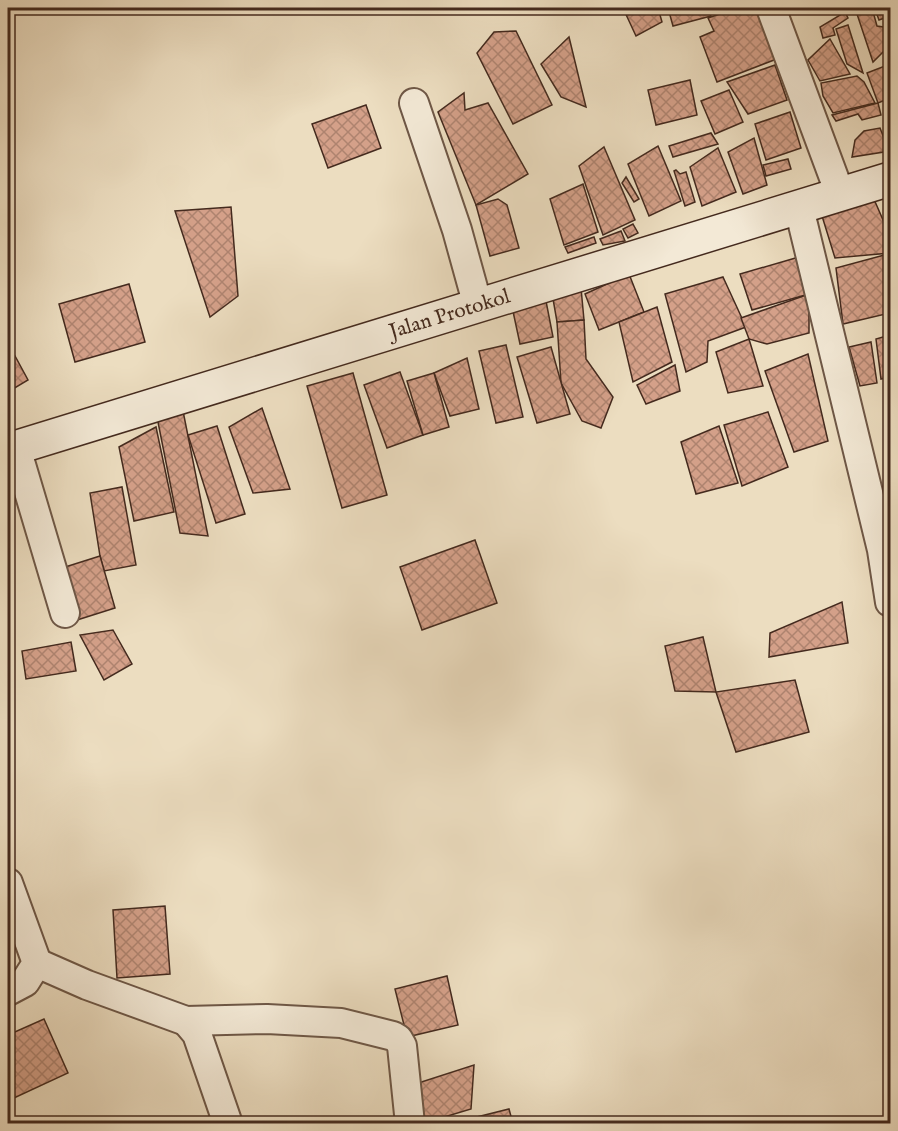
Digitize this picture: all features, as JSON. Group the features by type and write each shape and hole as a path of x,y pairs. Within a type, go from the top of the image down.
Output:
{"street":[{"path":"771,8 840,194"},
{"path":"414,103 458,230 478,306"},
{"name":"Jalan Protokol","path":"12,449 891,178"},
{"path":"799,208 882,550 891,602"},
{"path":"12,449 65,613"},
{"path":"8,883 37,963 87,985 186,1021 267,1020 341,1023 393,1036 402,1046 410,1124"},
{"path":"8,991 25,982 37,963"},
{"path":"186,1021 197,1034 228,1124"}],"building":[{"path":"623,8 658,8 662,22 636,36"},
{"path":"668,8 706,8 711,16 673,26"},
{"path":"737,8 769,8 787,55 717,82 700,37 714,31 708,18"},
{"path":"855,8 872,8 877,26 890,28 890,45 873,62"},
{"path":"890,8 890,16 879,20 875,9"},
{"path":"845,12 848,18 833,28 835,35 823,38 820,27"},
{"path":"848,25 863,73 847,64 836,29"},
{"path":"516,31 552,105 513,124 477,53 494,32"},
{"path":"569,37 586,107 561,97 541,64"},
{"path":"830,39 850,74 820,81 808,60"},
{"path":"890,64 890,98 878,103 867,73"},
{"path":"775,65 787,100 748,114 727,82"},
{"path":"857,76 864,82 875,103 833,113 823,96 821,83"},
{"path":"690,80 697,115 656,125 648,90"},
{"path":"729,90 743,122 715,134 701,101"},
{"path":"464,93 465,110 488,103 528,174 476,205 438,112"},
{"path":"878,103 881,115 862,120 858,114 836,121 832,115"},
{"path":"366,105 381,148 328,168 312,124"},
{"path":"790,112 801,148 766,160 755,124"},
{"path":"880,128 884,138 890,136 890,151 852,157 855,140 864,131"},
{"path":"711,133 718,144 673,157 669,146"},
{"path":"754,138 767,185 743,194 728,152"},
{"path":"658,146 681,201 649,216 628,164"},
{"path":"604,147 635,220 603,235 579,166"},
{"path":"718,148 736,192 702,206 690,167"},
{"path":"788,159 791,169 766,176 763,165"},
{"path":"674,171 680,174 686,172 695,202 685,206"},
{"path":"626,177 639,199 634,202 622,183"},
{"path":"583,184 598,232 564,245 550,199"},
{"path":"873,197 890,236 890,253 835,258 822,216"},
{"path":"498,199 507,205 519,248 490,256 476,205"},
{"path":"231,207 238,296 210,317 175,211"},
{"path":"633,224 638,233 628,238 623,229"},
{"path":"621,231 625,241 603,245 600,239"},
{"path":"594,237 596,243 568,253 565,247"},
{"path":"888,254 890,313 843,324 836,268"},
{"path":"799,257 809,294 752,310 740,274"},
{"path":"629,274 644,312 599,330 585,294"},
{"path":"723,277 746,327 708,341 707,362 686,372 665,294"},
{"path":"129,284 145,342 75,362 59,304"},
{"path":"581,288 584,320 557,322 552,293"},
{"path":"809,294 809,333 767,344 749,339 741,318"},
{"path":"545,296 553,337 520,344 511,302"},
{"path":"657,307 672,362 633,382 619,322"},
{"path":"584,320 586,359 613,397 601,428 582,421 561,383 557,322"},
{"path":"890,335 890,377 881,379 876,339"},
{"path":"749,339 763,386 728,393 716,352"},
{"path":"871,342 877,383 860,386 849,347"},
{"path":"8,343 28,380 8,392"},
{"path":"506,345 523,417 496,423 479,351"},
{"path":"551,347 570,414 537,423 517,357"},
{"path":"808,354 828,441 794,452 765,371"},
{"path":"467,358 479,409 450,416 434,373"},
{"path":"675,365 680,391 646,404 637,385"},
{"path":"400,372 423,435 387,448 364,385"},
{"path":"353,373 387,495 342,508 307,386"},
{"path":"434,373 449,427 423,435 407,381"},
{"path":"262,408 290,489 253,493 229,427"},
{"path":"183,411 208,536 180,533 157,417"},
{"path":"768,412 788,467 742,486 724,425"},
{"path":"217,426 245,514 216,523 188,435"},
{"path":"719,426 738,483 696,494 681,442"},
{"path":"156,427 174,512 134,521 119,447"},
{"path":"122,487 136,565 104,571 90,493"},
{"path":"475,540 497,603 422,630 400,567"},
{"path":"100,556 115,608 77,620 62,568"},
{"path":"842,602 848,643 769,657 770,633"},
{"path":"113,630 132,664 104,680 80,635"},
{"path":"703,637 716,692 675,691 665,646"},
{"path":"71,642 76,671 26,679 22,651"},
{"path":"795,680 809,732 736,752 716,692"},
{"path":"165,906 170,974 117,978 113,910"},
{"path":"447,976 458,1025 407,1037 395,989"},
{"path":"44,1019 68,1073 14,1098 8,1083 8,1035"},
{"path":"474,1065 471,1109 421,1124 409,1086"},
{"path":"509,1109 513,1124 453,1123"}]}
